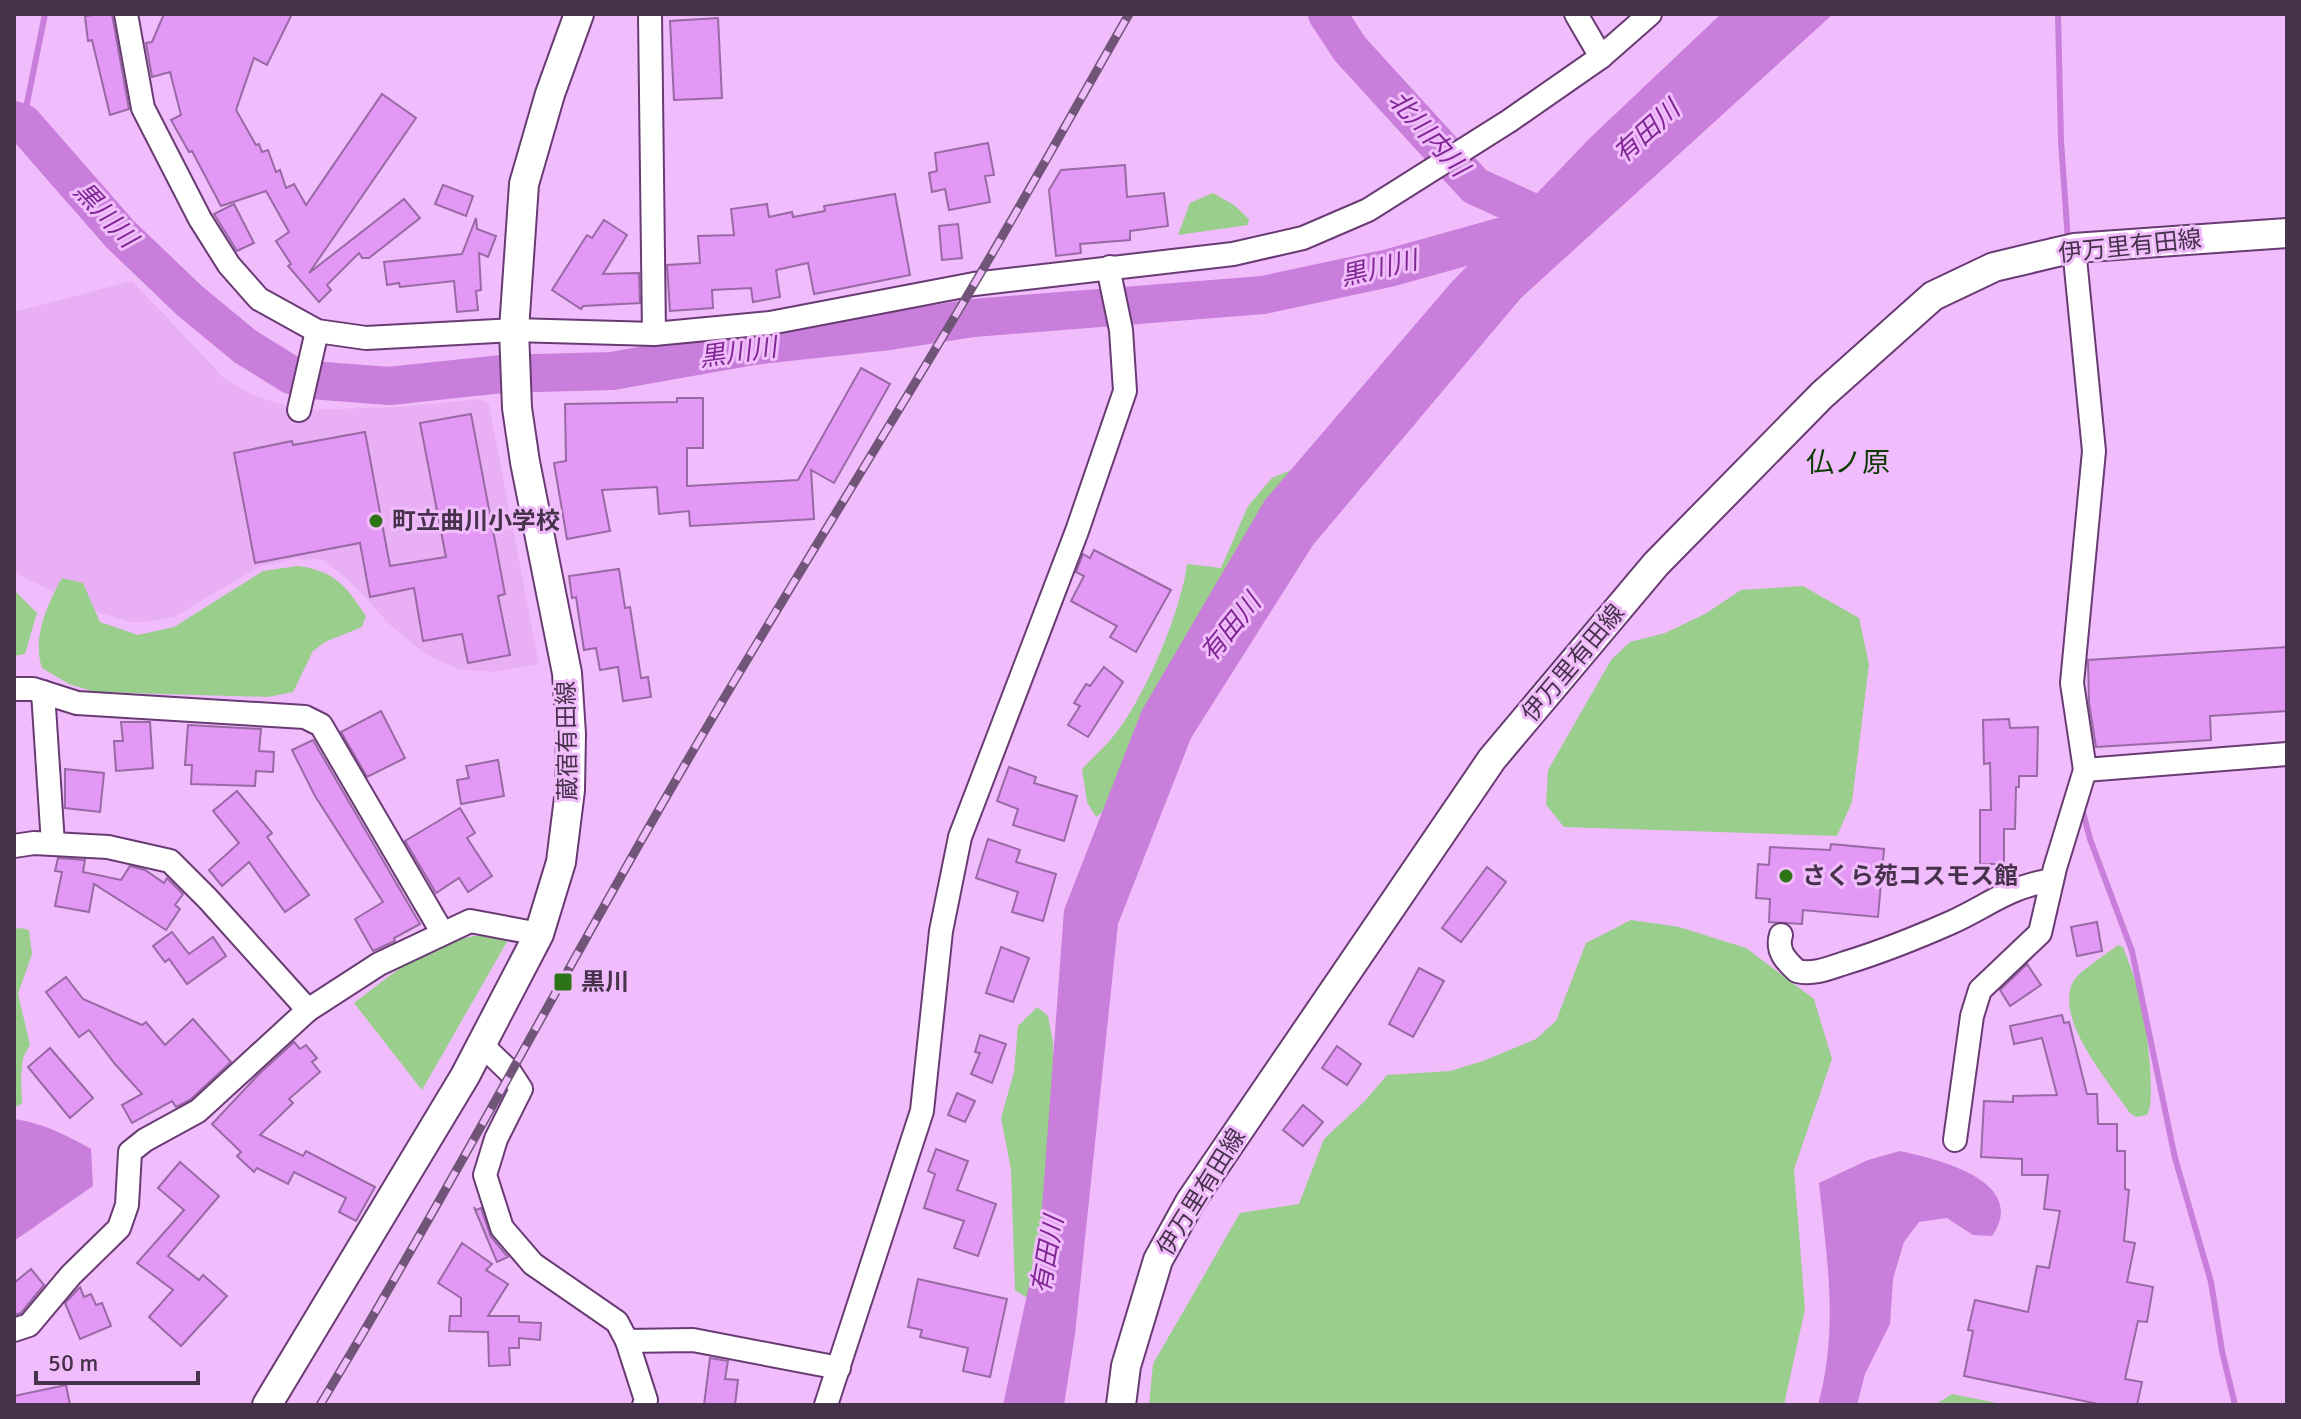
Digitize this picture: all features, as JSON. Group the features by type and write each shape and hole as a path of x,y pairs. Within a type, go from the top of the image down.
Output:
{"main road":[{"name":"蔵宿有田線","path":"267,1405 435,1128 481,1044 539,934 561,862 570,790 571,734 567,673 538,535 517,408 514,330 524,184 550,94 579,14"},
{"name":"伊万里有田線","path":"1121,1405 1126,1366 1158,1260 1190,1202 1492,759 1656,564 1822,395 1933,296 1994,267 2074,248 2287,233"}],"street":[{"path":"126,14 143,108 200,219 229,265 259,299 317,331 366,338 514,330 654,334 770,323 974,284 1110,272 1233,254 1303,238 1368,210 1509,121 1601,57 1650,14"},
{"path":"650,14 654,334"},
{"path":"1576,14 1601,57"},
{"path":"1955,1140 1972,1016 1980,990 2040,933 2052,880 2085,770 2072,683 2094,451 2074,248"},
{"path":"826,1405 922,1111 941,931 960,837 1077,531 1125,391 1121,330 1110,272"},
{"path":"299,410 317,331"},
{"path":"14,689 43,692 77,703 305,717 321,725 442,932"},
{"path":"43,692 53,844"},
{"path":"2085,770 2287,754"},
{"path":"14,846 34,843 108,847 170,861 308,1010"},
{"path":"1781,935 1782,957 1797,971 1822,970 1871,955 1953,922 2024,885 2052,880"},
{"path":"14,1330 29,1325 71,1275 119,1228 127,1205 130,1152 145,1140 198,1111 308,1010 379,964 470,921 539,934"},
{"path":"481,1044 510,1072 521,1089 496,1139 485,1175 502,1228 533,1264 617,1322 627,1341 646,1400 644,1405"},
{"path":"627,1341 693,1340 839,1368"}],"shaded area":[{"path":"132,281 225,379 253,395 299,410 402,407 480,399 489,405 539,664 494,672 458,669 425,654 389,624 353,584 324,560 295,559 260,566 176,616 149,622 130,622 100,613 14,573 14,312"}],"green space":[{"path":"1213,193 1234,205 1249,219 1248,225 1178,235 1190,203"},
{"path":"1312,461 1117,801 1096,817 1087,802 1082,769 1116,733 1139,697 1170,628 1187,564 1221,568 1248,506 1272,478"},
{"path":"298,566 331,576 352,596 366,616 362,627 325,642 313,651 293,692 268,697 95,692 69,684 42,668 40,633 46,610 62,578 83,583 100,622 138,635 174,627 263,571"},
{"path":"1803,586 1859,618 1869,664 1852,802 1837,836 1564,827 1546,805 1548,770 1611,660 1630,642 1665,633 1705,614 1741,590"},
{"path":"14,590 37,613 25,654 14,656"},
{"path":"1631,920 1679,927 1746,948 1814,999 1832,1059 1794,1169 1805,1309 1784,1405 1149,1405 1153,1364 1240,1213 1299,1204 1324,1139 1365,1101 1387,1075 1450,1071 1536,1039 1556,1021 1586,943"},
{"path":"14,929 29,930 32,954 18,994 30,1045 23,1058 22,1104 14,1107"},
{"path":"484,935 508,940 422,1090 354,1003 430,950 464,938"},
{"path":"2118,945 2123,947 2140,995 2149,1057 2150,1107 2147,1115 2136,1117 2130,1113 2086,1050 2071,1013 2069,995 2074,980"},
{"path":"1037,1007 1048,1016 1053,1042 1054,1168 1029,1299 1015,1290 1011,1169 1001,1118 1014,1072 1018,1026"},
{"path":"1952,1394 2007,1405 1935,1405"}],"water":[{"name":"有田川","path":"1721,14 1833,14 1521,298 1313,545 1191,738 1118,924 1075,1334 1064,1405 1003,1405 1040,1235 1064,910 1142,710 1265,500 1450,284 1592,136"},
{"path":"14,1119 54,1130 91,1149 93,1186 14,1241"},
{"path":"1900,1151 1935,1160 1974,1176 1989,1187 1999,1201 2000,1217 1992,1236 1973,1235 1947,1218 1919,1222 1904,1242 1893,1279 1890,1324 1865,1374 1857,1405 1818,1405 1830,1321 1819,1183 1868,1160"}],"building":[{"path":"112,14 129,109 110,115 92,40 88,41 85,16"},
{"path":"164,14 292,14 267,65 254,58 236,110 256,145 259,144 262,152 268,150 286,188 294,184 306,205 382,94 416,118 309,273 404,199 420,218 369,258 362,258 359,253 327,285 331,290 319,302 288,266 291,264 276,241 289,232 266,191 221,206 192,151 189,152 171,120 181,115 170,72 152,77 146,43 152,42"},
{"path":"718,18 722,98 674,100 670,21"},
{"path":"988,143 994,175 985,176 990,202 949,210 945,189 932,192 929,173 937,171 935,153"},
{"path":"1125,165 1127,197 1164,193 1168,226 1130,231 1130,240 1080,244 1081,253 1056,256 1049,190 1061,170"},
{"path":"443,185 473,196 466,216 435,204"},
{"path":"895,194 910,275 814,294 808,263 776,270 780,297 753,302 751,288 712,290 713,308 670,311 667,265 700,263 698,236 734,235 731,209 767,204 769,217 792,212 793,217 825,211 824,206"},
{"path":"234,204 254,243 237,251 214,214"},
{"path":"476,218 477,229 496,236 488,257 479,253 481,290 476,291 478,310 457,312 454,281 400,287 399,283 387,285 384,262 462,254"},
{"path":"604,220 627,235 603,274 639,273 640,303 583,306 581,309 552,290 587,235 592,238"},
{"path":"958,224 962,258 942,260 939,226"},
{"path":"861,368 890,384 834,483 811,470 814,519 690,526 689,511 659,514 657,487 602,490 610,531 567,539 554,463 566,461 565,404 677,402 677,398 703,398 703,448 687,448 687,486 798,480"},
{"path":"471,414 505,594 498,596 510,655 468,663 462,634 423,641 414,588 370,597 360,543 255,563 234,453 292,441 293,445 365,432 390,566 446,557 420,423"},
{"path":"1094,550 1171,590 1136,652 1110,637 1117,626 1071,601 1084,576 1076,572 1083,554 1090,558"},
{"path":"619,569 625,608 630,607 641,678 648,677 651,697 623,701 618,667 600,670 596,648 584,650 576,597 572,598 569,576"},
{"path":"2287,647 2287,711 2210,716 2211,740 2096,747 2089,703 2088,660"},
{"path":"1104,667 1123,682 1088,737 1068,725 1080,706 1074,703 1086,684 1090,686"},
{"path":"381,711 405,758 367,777 341,732"},
{"path":"2009,719 2010,728 2038,727 2037,776 2019,776 2015,829 2004,829 2004,864 1980,864 1980,810 1991,810 1990,763 1984,764 1983,720"},
{"path":"121,722 150,722 153,768 116,771 114,741 123,741"},
{"path":"188,725 261,729 259,751 274,752 273,772 256,771 255,786 191,784 192,765 185,765"},
{"path":"313,740 420,924 373,951 355,919 383,902 315,796 292,750"},
{"path":"498,760 504,796 461,804 457,780 469,778 466,766"},
{"path":"1009,767 1036,777 1034,783 1077,796 1064,841 1013,825 1018,809 997,801"},
{"path":"65,769 104,773 100,812 65,808"},
{"path":"237,791 272,833 267,837 309,895 285,912 249,862 222,886 209,870 239,843 213,811"},
{"path":"460,808 475,833 467,838 492,876 468,892 459,878 436,893 405,841"},
{"path":"988,839 1020,850 1016,862 1056,874 1043,921 1012,912 1018,892 976,878"},
{"path":"1831,844 1884,849 1878,917 1803,910 1802,924 1769,922 1770,899 1756,898 1758,864 1769,865 1770,847 1830,850"},
{"path":"58,858 85,860 83,872 121,880 130,866 145,870 164,883 167,878 183,894 175,905 180,909 166,930 94,884 89,912 55,906 62,872 55,871"},
{"path":"1487,867 1506,882 1461,942 1442,928"},
{"path":"2097,922 2102,951 2077,956 2071,927"},
{"path":"172,932 189,954 213,937 226,956 187,984 169,959 165,962 153,946"},
{"path":"1001,947 1029,958 1013,1002 986,993"},
{"path":"2027,964 2041,985 2010,1006 2000,990"},
{"path":"1419,968 1444,981 1413,1037 1389,1024"},
{"path":"66,977 83,999 142,1025 146,1022 165,1045 193,1019 231,1062 190,1100 176,1107 172,1101 132,1123 122,1105 142,1094 89,1030 79,1037 46,992"},
{"path":"2062,1015 2064,1023 2069,1022 2087,1094 2097,1094 2098,1124 2117,1124 2117,1151 2125,1151 2125,1189 2129,1190 2124,1241 2135,1243 2127,1282 2153,1287 2147,1322 2138,1321 2125,1379 2142,1382 2137,1405 2103,1405 1964,1376 1973,1331 1968,1330 1975,1300 2028,1312 2037,1266 2049,1268 2060,1211 2044,1209 2048,1175 2022,1175 2022,1159 1981,1157 1984,1101 2013,1102 2013,1096 2057,1095 2042,1038 2014,1044 2010,1026"},
{"path":"980,1035 1006,1044 992,1083 971,1074 980,1053 975,1052"},
{"path":"294,1042 300,1049 306,1045 317,1058 312,1062 320,1072 289,1099 293,1103 260,1135 303,1156 306,1151 375,1187 356,1221 339,1212 346,1198 294,1172 288,1184 257,1168 254,1172 237,1156 241,1152 212,1124"},
{"path":"1337,1046 1361,1064 1347,1085 1322,1068"},
{"path":"50,1048 93,1098 70,1118 28,1067"},
{"path":"957,1093 975,1101 965,1122 948,1115"},
{"path":"1303,1105 1323,1122 1303,1146 1283,1130"},
{"path":"936,1149 968,1161 957,1190 996,1204 978,1256 954,1248 964,1221 924,1208 935,1174 928,1171"},
{"path":"180,1162 219,1196 168,1256 199,1280 203,1275 227,1296 181,1346 149,1317 173,1290 137,1263 184,1210 158,1188"},
{"path":"474,1207 476,1210 481,1208 491,1237 508,1257 497,1262"},
{"path":"462,1243 492,1264 486,1270 508,1284 488,1316 519,1316 519,1322 541,1323 540,1340 519,1338 519,1348 509,1348 510,1365 489,1366 488,1332 449,1331 450,1316 461,1316 461,1298 438,1283"},
{"path":"31,1269 44,1285 21,1313 14,1315 14,1283"},
{"path":"918,1279 1007,1299 990,1377 963,1371 968,1348 920,1337 922,1330 908,1327"},
{"path":"80,1287 84,1297 91,1294 96,1305 102,1303 111,1326 80,1339 65,1303"},
{"path":"710,1358 728,1361 725,1379 738,1380 735,1405 704,1405"},
{"path":"66,1385 70,1405 14,1405 14,1396"}],"waterway":[{"path":"23,123 45,14"},
{"name":"北川内川","path":"1327,14 1350,49 1475,186 1554,222"},
{"path":"2058,14 2061,141 2068,241"},
{"name":"黒川川","path":"14,120 23,123 120,234 190,301 246,347 291,375 311,380 389,386 502,374 612,371 753,346 973,318 1263,295 1389,268 1543,225"},
{"path":"2081,805 2090,839 2132,951 2175,1158 2211,1282 2222,1351 2235,1405"}],"railway":[{"path":"320,1405 676,780 982,272 1129,14"}],"place":[{"name":"町立曲川小学校","path":"376,521"},
{"name":"さくら苑コスモス館","path":"1786,876"},
{"name":"黒川","path":"563,982"}],"district":[{"name":"仏ノ原","path":"1848,463"}]}
